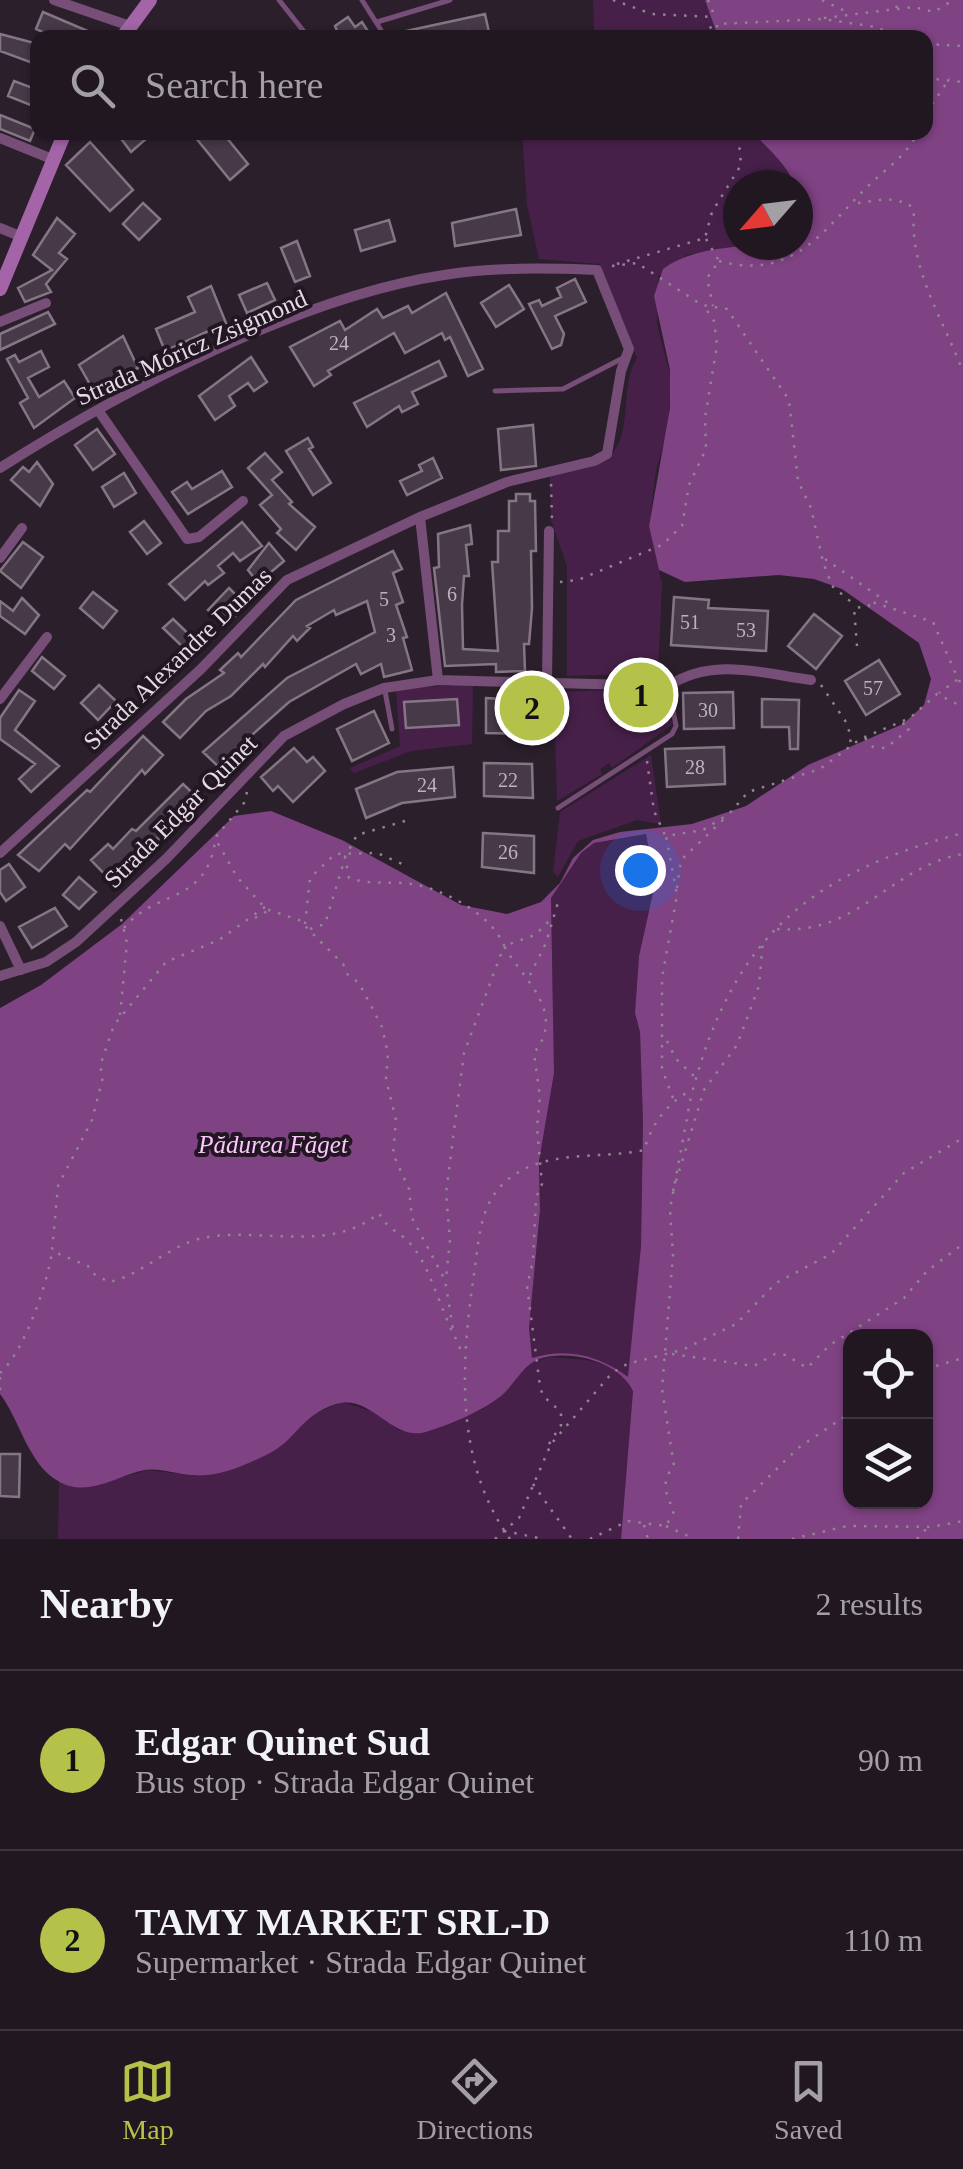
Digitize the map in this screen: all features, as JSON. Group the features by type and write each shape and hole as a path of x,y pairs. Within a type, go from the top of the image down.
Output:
{"street":[{"path":"54,0 122,30"},
{"path":"128,30 150,0"},
{"path":"0,138 52,160"},
{"path":"0,288 61,140"},
{"path":"0,228 22,236"},
{"name":"Strada Alexandre Dumas","path":"0,852 177,686 201,669 287,580 420,517 507,482 607,454 628,342 592,270"},
{"name":"Strada Móricz Zsigmond","path":"0,468 98,410 250,336 409,283 464,273 592,270"},
{"path":"0,322 46,302"},
{"path":"98,410 187,539 200,537 243,501"},
{"path":"420,517 438,680"},
{"path":"0,558 22,528"},
{"path":"547,681 549,531"},
{"path":"0,699 46,637"},
{"name":"Strada Edgar Quinet","path":"0,976 60,954 198,827 284,736 318,716 384,688 438,680 668,686 691,671 713,667 816,683"},
{"path":"0,926 21,970"}],"lane":[{"path":"279,0 303,30"},
{"path":"362,0 381,30"},
{"path":"376,22 450,0"},
{"path":"495,391 563,389 624,358"},
{"path":"558,808 675,730 674,700 668,686"},
{"path":"384,688 392,712 392,729"}],"path":[{"path":"613,0 652,14 714,17"},
{"path":"708,0 717,30"},
{"path":"822,0 847,12"},
{"path":"896,9 899,0"},
{"path":"903,7 908,0"},
{"path":"823,19 847,12 903,7 934,12 953,0"},
{"path":"706,30 717,24 823,19 883,30"},
{"path":"933,44 963,46"},
{"path":"933,78 963,82"},
{"path":"933,103 950,78"},
{"path":"705,238 712,212 740,164 738,140"},
{"path":"719,261 747,266 801,253 856,203 861,192 904,154 913,140"},
{"path":"856,203 887,199 908,203 914,210 912,229 922,277 963,372"},
{"path":"705,238 716,250 719,261"},
{"path":"612,266 665,246 705,238"},
{"path":"714,308 706,292 707,278 719,261"},
{"path":"592,270 637,264 704,306 727,308 789,400 798,482 811,508 832,586 856,606 869,606 869,601 876,600 932,622 963,690"},
{"path":"548,582 584,578 672,540 682,526 689,485 706,449 705,418 717,346 714,321 704,306"},
{"path":"544,473 552,487 549,531"},
{"path":"822,558 854,576 892,608"},
{"path":"856,606 857,646"},
{"path":"674,1100 662,1069 666,1040 662,978 681,860 748,792 820,768 865,737 894,725 958,679"},
{"path":"816,683 848,725 852,745"},
{"path":"938,694 963,707"},
{"path":"865,737 873,747 886,748 909,729 906,723 894,725"},
{"path":"644,753 654,811 666,836 676,890"},
{"path":"124,928 142,911 198,883 212,858 215,838 244,804 247,792 242,777"},
{"path":"666,836 703,830 729,814"},
{"path":"309,929 325,924 346,855 356,836 405,821"},
{"path":"367,824 367,830"},
{"path":"666,1526 674,1508 664,1496 666,1479 674,1466 662,1389 672,1192 692,1089 721,1002 763,939 860,867 963,833"},
{"path":"215,838 236,877 267,908 290,914 304,924 360,983 382,1027 388,1054 386,1080 396,1117 393,1154 409,1189 412,1218 446,1280"},
{"path":"304,924 310,878 335,854 376,853 407,866"},
{"path":"775,929 815,929 839,920 882,898 914,870 963,854"},
{"path":"346,855 349,878 370,884 416,885 491,923 504,946 530,976 544,1005 544,1038 534,1052 540,1097 540,1162 527,1286 534,1325 531,1343 543,1396 561,1412 561,1425 544,1454 515,1524 495,1539"},
{"path":"530,976 559,900"},
{"path":"114,907 124,928 120,1016"},
{"path":"0,1395 0,1375 23,1342 44,1292 58,1186 92,1120 106,1042 120,1016 166,962 219,940 267,908"},
{"path":"454,1335 446,1280 450,1240 446,1193 464,1053 504,946 536,934 552,918"},
{"path":"672,1192 704,1090 736,1045 759,986 763,939"},
{"path":"666,1040 676,1060 696,1078"},
{"path":"510,1539 490,1504 464,1412 463,1354 482,1220 506,1181 540,1162 644,1150 652,1124 674,1100 692,1089"},
{"path":"544,1454 612,1372 736,1324 780,1280 831,1254 904,1173 963,1138"},
{"path":"52,1250 88,1266 109,1282 206,1237 333,1238 370,1222 378,1213 390,1232 414,1247 420,1266 439,1291 463,1354"},
{"path":"665,1354 754,1366 775,1354 786,1355 808,1368 830,1345 904,1298 927,1271 963,1244"},
{"path":"933,1367 963,1358"},
{"path":"738,1539 741,1504 798,1448 843,1418"},
{"path":"532,1483 572,1539"},
{"path":"590,1539 628,1521 666,1526 695,1539"},
{"path":"792,1539 847,1526 928,1527 963,1521"},
{"path":"644,1523 648,1539"},
{"path":"916,1539 928,1527"},
{"path":"503,1532 524,1532 544,1539"}],"shaded area":[{"path":"593,0 705,0 716,30 593,30"},
{"path":"522,140 760,140 788,170 723,170 723,249 687,255 658,277 657,324 671,379 668,427 656,471 649,526 662,584 658,673 567,676 567,566 551,520 550,474 581,468 610,456 622,435 629,381 637,358 599,264 539,259 527,205"},
{"path":"473,684 472,744 411,751 354,773 350,768 400,746 396,689"},
{"path":"614,690 659,695 673,724 557,801 554,692"},
{"path":"651,755 661,824 637,820 578,841 558,877 553,872 560,812"},
{"path":"646,834 655,884 639,956 635,1013 640,1032 643,1122 641,1246 629,1378 583,1356 532,1359 529,1328 540,1210 540,1151 554,1073 551,898 581,853 594,843"},
{"path":"551,1357 608,1366 633,1390 621,1539 58,1539 59,1482 86,1487 148,1470 196,1476 233,1469 274,1451 307,1417 342,1402 377,1413 398,1430 426,1432 483,1409 533,1362"}],"green space":[{"name":"Pădurea Făget","path":"705,0 963,0 963,1539 621,1539 633,1391 617,1372 605,1365 564,1356 533,1362 493,1402 426,1432 403,1430 349,1402 315,1414 270,1453 222,1473 145,1470 80,1488 58,1481 39,1464 0,1394 0,1008 41,985 122,924 234,816 271,811 342,840 461,905 507,914 541,902 560,883 573,858 593,840 620,832 692,824 746,806 808,765 903,724 924,705 931,679 919,643 842,589 814,579 779,575 685,582 659,570 649,526 670,408 670,370 654,296 663,269 709,250 723,248 723,260 813,260 813,170 787,170 760,140 933,140 933,30 716,30","holes":["646,834 655,884 639,956 635,1013 640,1032 643,1122 641,1246 628,1377 583,1355 558,1353 532,1358 529,1328 540,1210 539,1161 554,1073 551,898 581,853 594,843"]}],"building":[{"path":"43,12 85,30 38,30"},
{"path":"485,14 488,30 411,30"},
{"path":"348,17 355,27 362,22 367,30 337,30 335,26"},
{"path":"0,34 30,42 30,62 0,51"},
{"path":"14,81 30,87 30,105 8,96"},
{"path":"0,115 30,127 30,140 30,141 0,129"},
{"path":"122,140 145,140 131,152"},
{"path":"198,140 228,140 248,164 230,180"},
{"path":"90,142 133,190 110,211 66,165"},
{"path":"143,203 160,219 139,240 123,224"},
{"path":"516,209 521,235 455,246 452,223"},
{"path":"57,218 75,234 59,253 67,259 46,284 51,292 25,302 18,288 52,270 33,255"},
{"path":"389,220 395,241 361,251 355,230"},
{"path":"297,241 310,276 295,282 281,248"},
{"path":"575,279 586,302 555,316 564,334 561,345 552,349 529,304 539,300 542,306 561,297 557,288"},
{"path":"267,283 275,300 247,313 239,295"},
{"path":"509,285 524,309 496,327 481,303"},
{"path":"211,286 226,323 165,351 156,329 195,312 188,297"},
{"path":"446,293 483,369 468,376 450,337 445,340 442,333 405,353 394,333 328,371 331,375 314,386 290,347 340,321 345,330 377,309 383,318 408,306 412,313"},
{"path":"48,312 55,324 0,350 0,334"},
{"path":"123,336 138,368 92,388 79,365"},
{"path":"41,351 49,367 28,378 39,397 64,381 75,398 34,428 20,403 28,398 7,359 15,355 19,362"},
{"path":"251,357 267,382 254,391 248,383 229,396 235,406 215,420 199,396"},
{"path":"439,361 446,376 412,392 418,404 402,412 399,406 367,427 354,403"},
{"path":"533,425 536,466 501,470 498,429"},
{"path":"97,429 115,454 93,470 75,445"},
{"path":"308,438 313,447 309,449 331,483 313,495 286,451"},
{"path":"265,453 282,472 272,480 292,502 289,504 315,527 296,550 277,533 281,529 260,505 272,495 248,468"},
{"path":"433,458 442,478 407,495 400,481 422,471 419,465"},
{"path":"37,462 53,484 40,506 11,480 23,467 29,472"},
{"path":"222,471 232,487 188,514 172,492 187,482 192,489"},
{"path":"124,473 136,493 114,507 102,487"},
{"path":"516,494 530,494 530,501 535,501 536,551 531,551 532,608 529,644 524,644 525,671 496,672 496,664 445,666 434,568 439,567 438,534 470,525 472,544 466,545 469,576 464,576 462,605 463,649 498,651 492,562 498,562 498,531 509,531 509,501 516,501"},
{"path":"144,521 161,543 147,554 130,532"},
{"path":"242,522 262,546 240,561 233,553 218,566 224,573 208,585 205,581 185,600 169,584"},
{"path":"23,542 43,557 21,588 0,571"},
{"path":"269,543 284,561 258,583 248,570"},
{"path":"393,551 402,569 393,573 403,602 396,605 407,637 403,638 412,670 384,677 381,664 361,674 356,664 289,702 235,750 238,754 222,770 203,752 287,678 375,632 367,601 336,615 334,610 307,626 310,628 297,641 293,636 265,667 263,664 231,696 206,711 180,738 163,722 186,699 224,673 220,670 238,653 241,657 296,600"},
{"path":"229,588 246,605 224,627 208,610"},
{"path":"93,592 117,611 103,628 80,608"},
{"path":"674,597 709,600 708,608 768,611 766,651 671,645"},
{"path":"22,598 39,615 25,634 0,616 0,601 13,611"},
{"path":"814,614 842,636 816,669 788,646"},
{"path":"173,619 197,642 188,652 163,628"},
{"path":"42,657 65,676 54,689 32,671"},
{"path":"879,660 900,694 866,715 845,681"},
{"path":"99,685 116,701 98,720 81,703"},
{"path":"19,690 35,701 15,730 59,766 31,792 19,779 35,764 0,739 0,718"},
{"path":"733,692 734,728 684,729 683,693"},
{"path":"486,698 535,701 536,734 486,733"},
{"path":"457,699 459,725 406,728 404,702"},
{"path":"762,699 799,700 798,749 790,749 789,727 762,727"},
{"path":"374,711 389,743 352,761 337,729"},
{"path":"143,736 163,755 145,774 142,770 70,849 65,844 39,871 18,855 87,790 90,792"},
{"path":"724,747 725,784 667,787 665,749"},
{"path":"294,748 307,762 313,757 325,771 293,802 278,786 273,791 261,777"},
{"path":"484,763 532,764 533,798 484,796"},
{"path":"453,767 455,797 402,803 366,818 356,789 397,772"},
{"path":"183,784 200,800 160,841 156,838 114,884 91,860 108,844 113,849 132,829 136,831"},
{"path":"483,833 534,836 534,873 482,867"},
{"path":"9,864 25,887 6,901 0,892 0,870"},
{"path":"79,877 96,892 79,909 63,895"},
{"path":"55,908 67,926 32,948 19,927"},
{"path":"0,1454 20,1454 19,1497 0,1496"}],"place":[{"name":"Edgar Quinet Sud","path":"641,695"},
{"name":"TAMY MARKET SRL-D","path":"532,708"}]}
